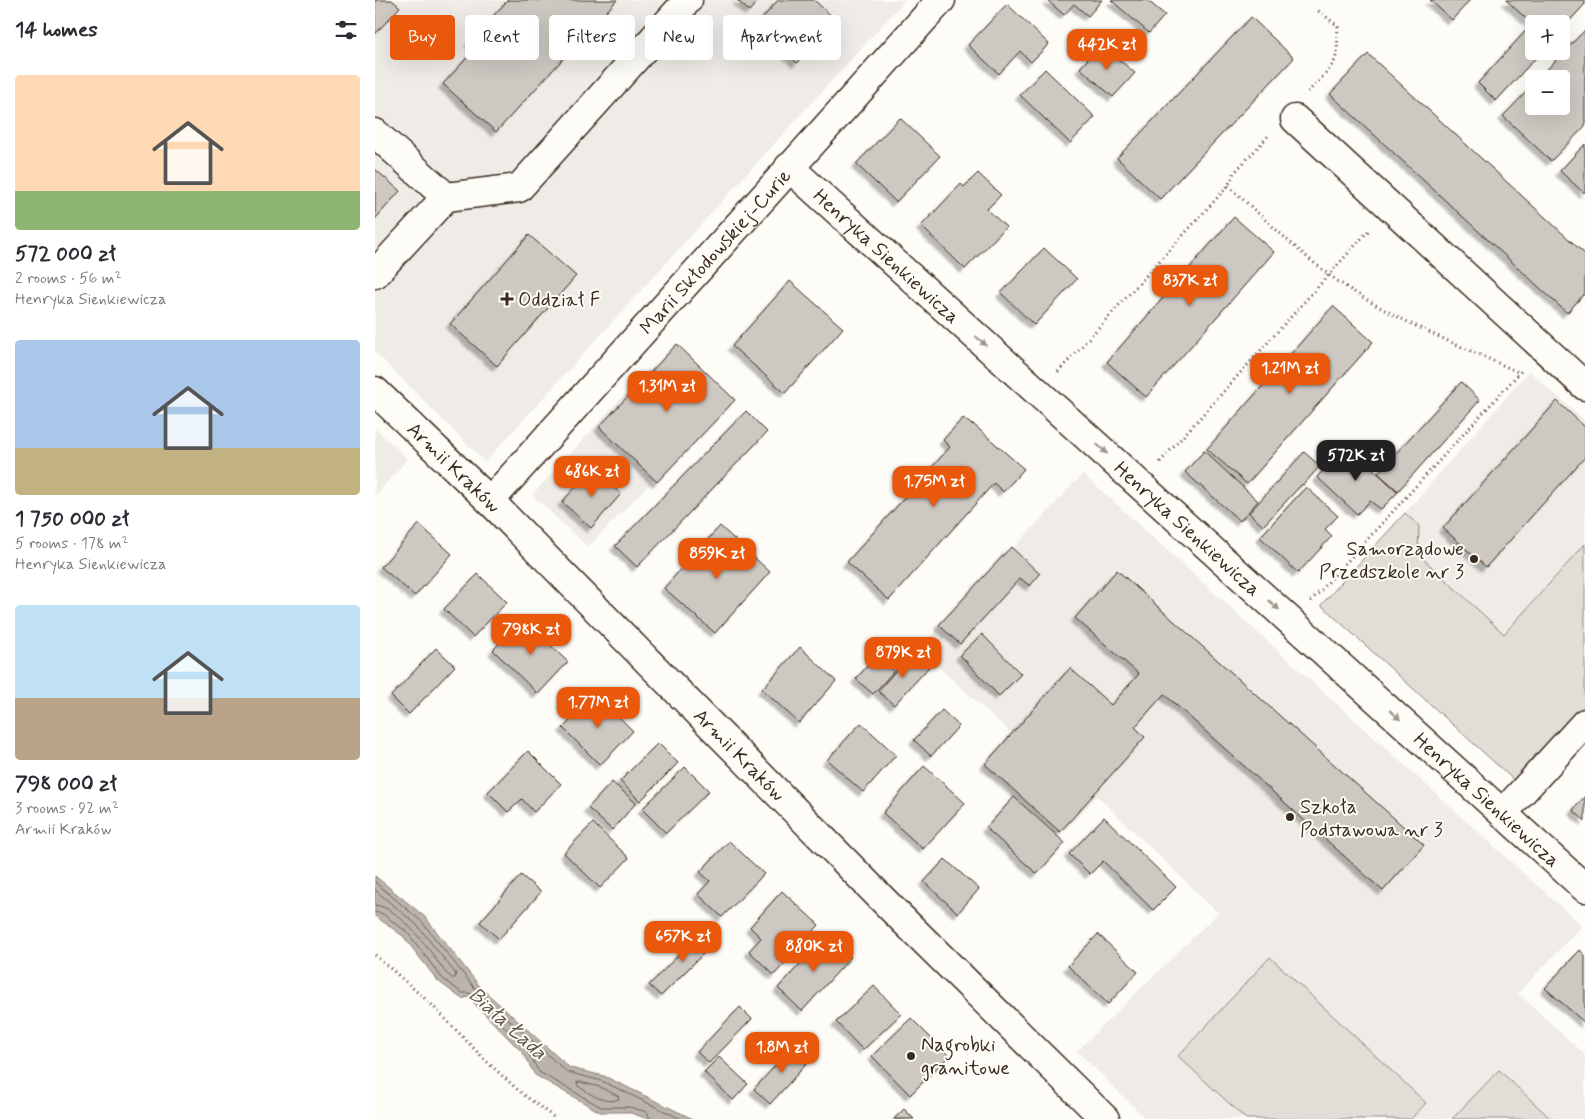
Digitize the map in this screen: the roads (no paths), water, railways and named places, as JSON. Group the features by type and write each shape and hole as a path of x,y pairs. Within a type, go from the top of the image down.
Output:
{"street":[{"path":"375,274 446,197 519,188 688,0"},
{"name":"Marii Skłodowskiej-Curie","path":"489,501 941,0"},
{"path":"1291,115 1585,386"},
{"path":"375,133 446,197"},
{"name":"Henryka Sienkiewicza","path":"789,168 1585,888"},
{"name":"Armii Kraków","path":"375,391 489,501 884,901 1105,1119"},
{"path":"1503,813 1585,723"}],"water":[{"name":"Biała Łada","path":"375,876 425,917 481,988 570,1068 604,1076 693,1119 648,1119 628,1112 600,1112 535,1075 522,1052 468,997 462,999 438,981 403,936 375,916"}],"place":[{"name":"Oddział F","path":"507,299"},
{"name":"Samorządowe Przedszkole nr 3","path":"1474,559"},
{"name":"Szkoła Podstawowa nr 3","path":"1290,817"},
{"name":"Nagrobki granitowe","path":"911,1056"}]}
